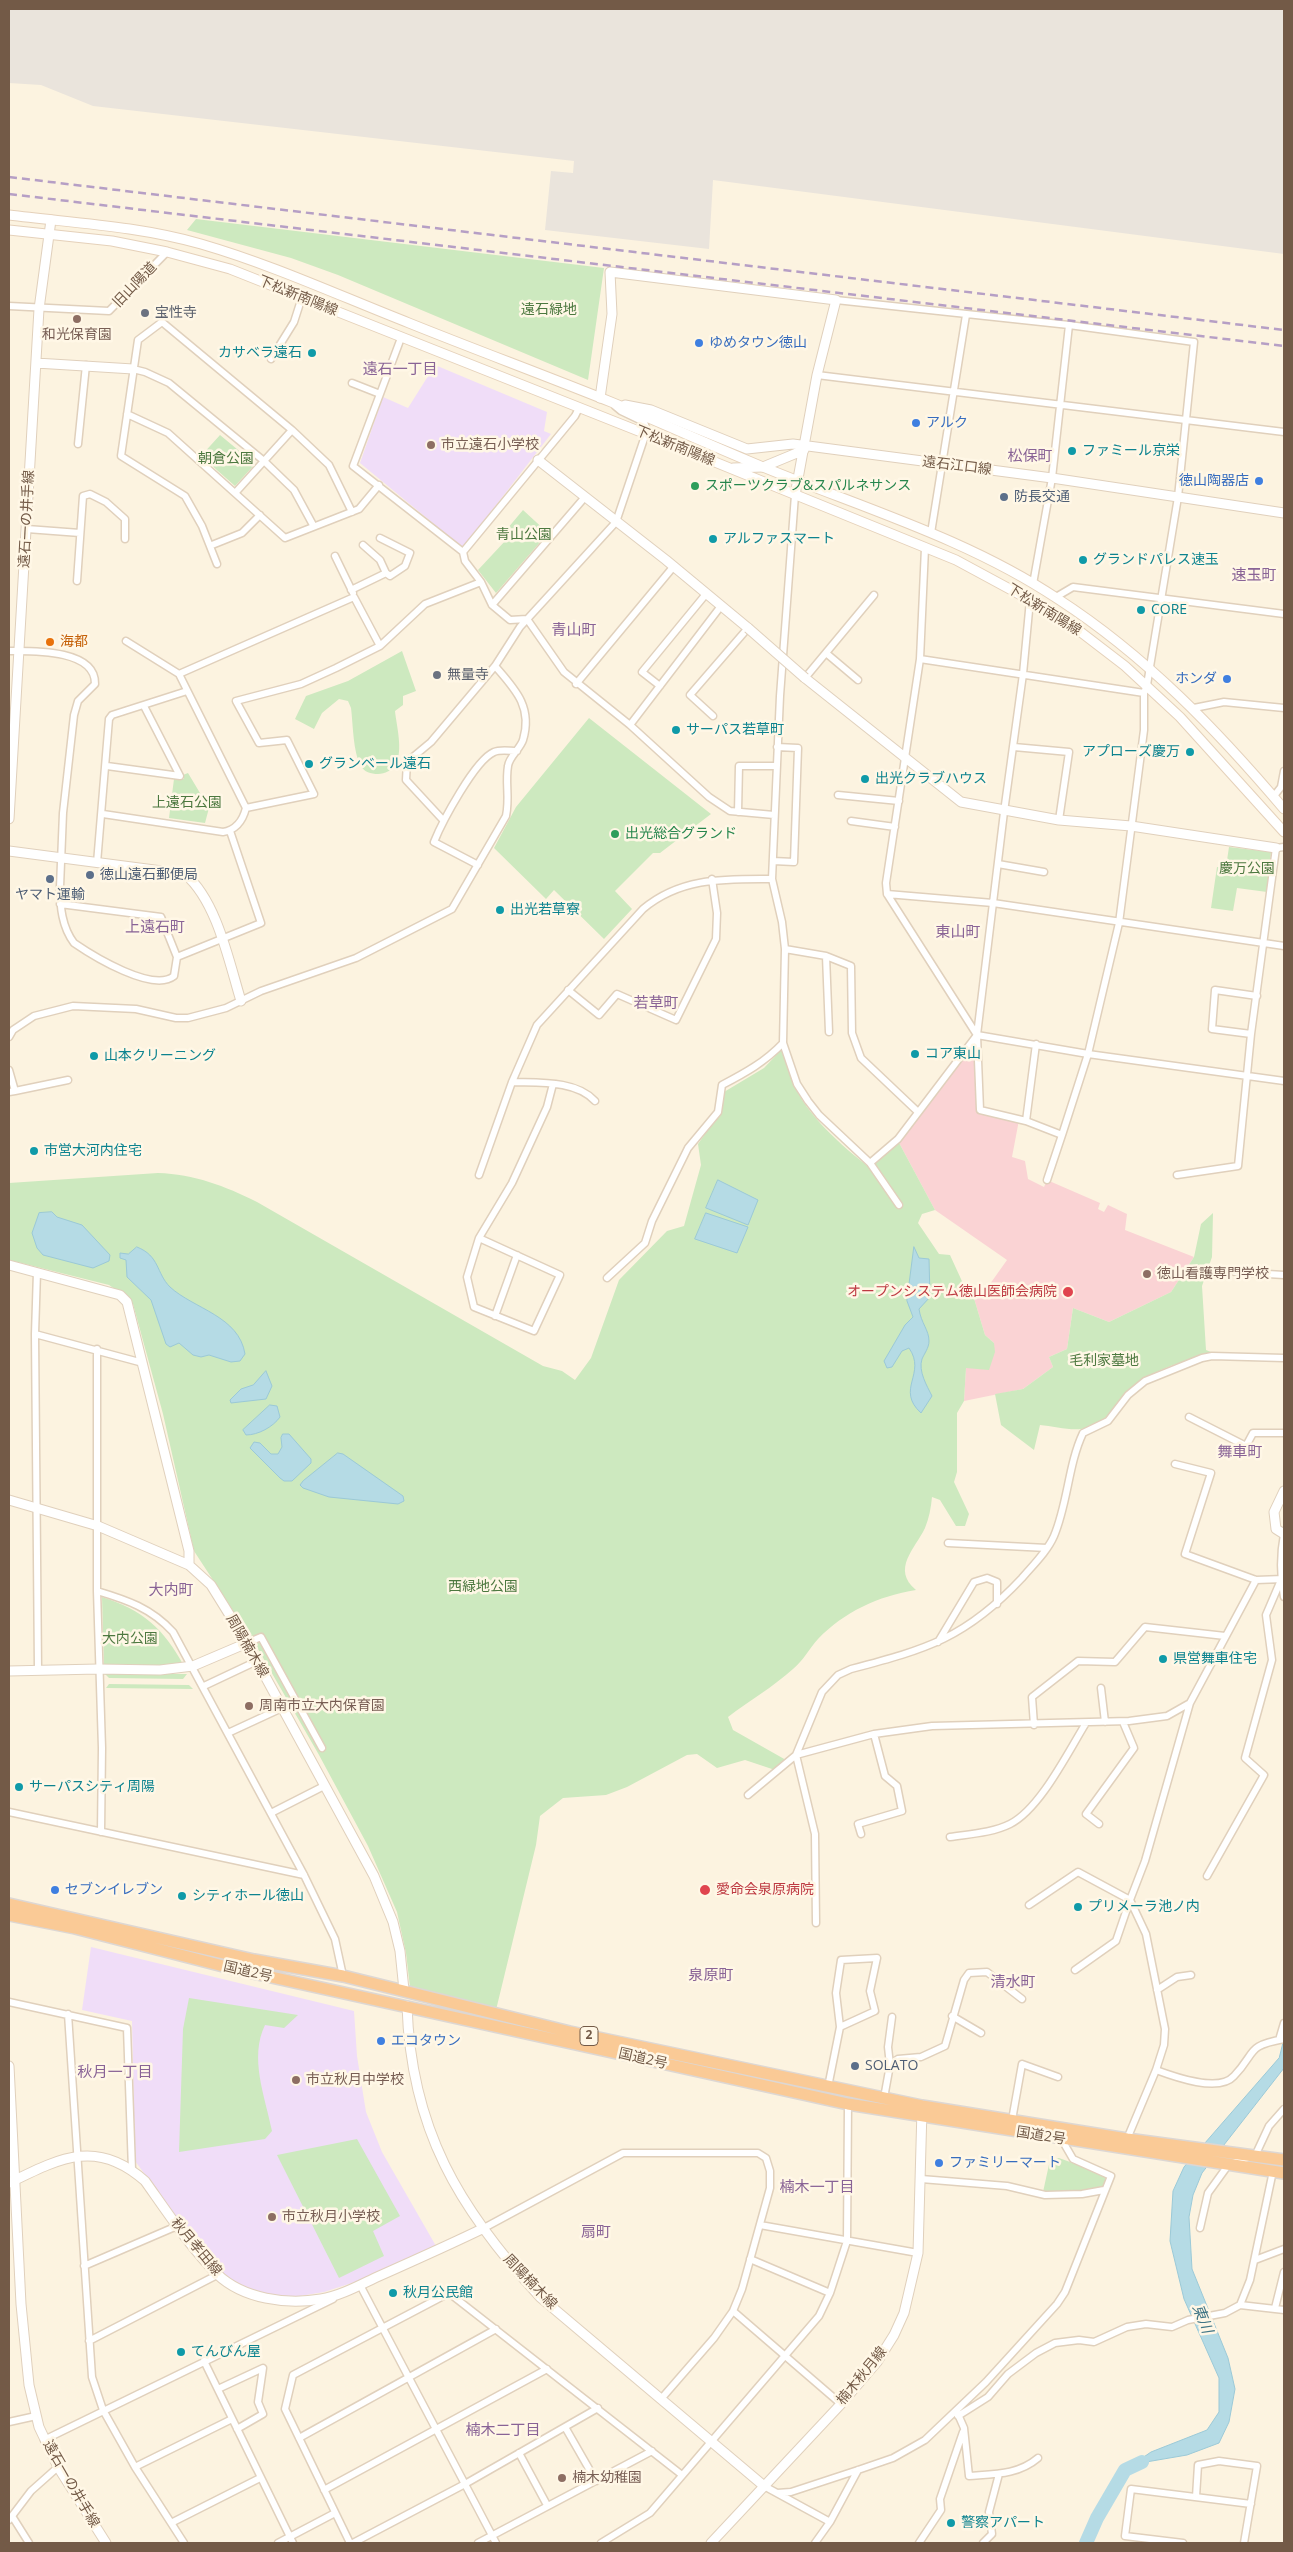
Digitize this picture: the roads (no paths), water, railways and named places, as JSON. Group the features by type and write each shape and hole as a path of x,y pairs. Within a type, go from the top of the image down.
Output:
{"highway":[{"name":"国道2号","path":"9,1904 254,1960 343,1976 580,2034 884,2098 922,2112 1062,2140 1255,2156"},
{"name":"国道2号","path":"9,1915 75,1928 244,1971 407,2006 488,2026 848,2104 1012,2120 1127,2138 1229,2164 1279,2172"},
{"name":"2","path":"1255,2156 1284,2160"}],"street":[{"name":"下松新南陽線","path":"9,214 122,228 159,235 233,255 305,279 406,322 600,398 763,467 962,546 1056,597 1092,622 1149,667 1194,708 1284,809"},
{"name":"遠石一の井手線","path":"9,819 39,309 51,220"},
{"name":"下松新南陽線","path":"9,230 112,241 167,252 230,269 646,434 956,560 1030,600 1082,633 1180,717 1284,832"},
{"name":"旧山陽道","path":"9,306 109,311 167,252"},
{"path":"600,398 612,314 610,272 836,300 1069,325 1194,342 1178,497 1149,667 1144,730 1119,923 1088,1054 1047,1180"},
{"path":"271,359 294,322 302,297"},
{"path":"836,300 817,375 796,480 772,861 772,879 782,922 785,950 783,1043 797,1084 808,1101 819,1115 870,1163 899,1205"},
{"path":"931,533 966,315"},
{"path":"217,564 212,546 185,496 121,456 138,340 162,322 292,430 329,465 352,512"},
{"path":"1033,584 1052,478 1069,325"},
{"path":"401,338 353,466 463,552 465,561 482,582 492,604 510,620 527,619"},
{"path":"36,363 133,369 169,383 264,461 294,490 313,525"},
{"path":"78,444 86,365"},
{"path":"817,375 1284,432"},
{"path":"352,383 380,394"},
{"path":"443,820 406,780 408,762 431,742 495,666 527,619 616,522 646,434 646,425 644,422 621,411 612,403"},
{"name":"遠石江口線","path":"612,403 651,410 747,449 786,444 802,448 814,447 1052,478 1284,513"},
{"path":"463,552 575,416 579,408"},
{"path":"127,414 168,433 236,492 285,538 313,525 359,509 379,485"},
{"path":"236,492 292,430"},
{"path":"722,466 740,469 763,467 802,448"},
{"path":"538,460 674,566 805,678 961,802 1004,812 1059,820 1131,826 1280,848 1251,1034 1238,1166 1177,1175"},
{"path":"77,581 83,496 90,494 106,502 125,519 124,539"},
{"path":"492,604 585,497"},
{"path":"212,546 242,533 260,515"},
{"path":"26,530 80,533"},
{"path":"363,545 380,560 386,573 390,576 405,566 410,553 380,538"},
{"path":"925,548 920,659 886,883 887,894 977,1034 1088,1054 1284,1081"},
{"path":"335,556 380,646"},
{"path":"576,684 674,566"},
{"path":"351,590 386,573"},
{"path":"246,808 314,794 287,740 259,742 236,701 301,684 380,646 425,604 482,582"},
{"path":"1056,597 1073,587 1284,614"},
{"path":"660,686 642,672 706,594"},
{"path":"805,678 874,595"},
{"path":"179,674 354,597"},
{"path":"1030,600 1024,674 1004,812 977,1034 980,1110 1026,1122 1062,1135"},
{"path":"630,724 721,606"},
{"path":"527,619 564,672 576,684 630,724 709,797 730,812 774,815"},
{"path":"713,716 690,695 748,628"},
{"path":"126,641 179,674 246,808 243,817 230,831"},
{"path":"9,651 72,656 86,664 95,678 94,684 78,701 74,715 60,857 60,904 64,923 74,944 119,970 133,975 169,980 174,976 177,956 161,917 60,904"},
{"path":"826,653 858,680"},
{"path":"920,659 1146,689"},
{"path":"9,1037 13,1030 34,1016 73,1006 136,1009 176,1018 216,1010 261,991 356,958 452,909 506,816 509,801 508,764 523,740 524,703 517,691 495,666"},
{"path":"97,863 103,814 109,719 112,715 187,691"},
{"path":"1194,708 1224,702 1284,708"},
{"path":"106,766 180,776 144,706"},
{"path":"772,861 794,862 798,748 778,747"},
{"path":"1014,747 1069,752 1059,820"},
{"path":"478,865 434,842 443,820 464,786 488,755 496,751 517,751"},
{"path":"738,812 739,766 777,766"},
{"path":"1274,796 1280,787 1284,770"},
{"path":"838,795 900,800"},
{"path":"103,814 230,831"},
{"path":"851,821 895,827"},
{"path":"177,956 261,923 230,831"},
{"path":"9,851 185,874 201,892 221,938 241,1001"},
{"path":"998,864 1044,872"},
{"path":"479,1176 512,1082 538,1025 643,908 659,896 679,887 712,879 772,879"},
{"path":"568,990 599,1015 617,994 676,1020 716,939 717,913 712,879"},
{"path":"887,894 993,903 1284,946"},
{"path":"785,950 826,956 851,966 852,1033 862,1058 918,1112"},
{"path":"826,956 829,1032"},
{"path":"1251,1034 1212,1029 1215,990 1257,996"},
{"path":"870,1163 898,1139 977,1034"},
{"path":"607,1278 645,1243 652,1221 688,1148 718,1112 722,1085 757,1066 783,1043"},
{"path":"1026,1122 1036,1044"},
{"path":"9,1070 12,1092 68,1080"},
{"path":"512,1082 554,1084 588,1093 595,1101"},
{"path":"479,1238 560,1275 534,1331 474,1308 467,1277 479,1238 512,1183 547,1107 554,1084"},
{"path":"495,1316 517,1254"},
{"path":"9,1264 120,1295 127,1302 189,1551 189,1565"},
{"path":"37,1272 35,1334 38,1670"},
{"path":"1235,1272 1284,1275"},
{"path":"35,1334 97,1349 142,1363"},
{"path":"97,1349 97,1591 102,1748 101,1832"},
{"path":"816,1923 815,1834 796,1755 822,1692 838,1675 938,1643 960,1632 997,1604 1047,1548 1063,1512 1079,1442 1083,1434 1108,1421 1137,1386 1202,1358 1212,1356 1284,1358"},
{"path":"1189,1417 1246,1446 1253,1433 1284,1433"},
{"path":"1175,1464 1211,1473 1185,1554 1256,1580 1283,1580"},
{"path":"1284,1491 1274,1512 1276,1529 1284,1534 1281,1553 1284,1597"},
{"name":"周陽楠木線","path":"9,1500 98,1526 189,1565 212,1585 247,1643 374,1876 393,1922 400,1951 404,1990"},
{"path":"948,1543 1047,1548"},
{"path":"938,1643 974,1582 987,1578 997,1582 997,1604"},
{"path":"1075,1970 1116,1941 1145,1860 1190,1703 1256,1580"},
{"path":"1207,1876 1264,1775 1245,1758 1272,1660 1266,1615 1283,1580"},
{"path":"97,1591 137,1603 160,1618 173,1632 204,1686 304,1875 335,1939 343,1976"},
{"path":"1034,1725 1032,1697 1078,1661 1115,1662 1145,1628 1225,1636"},
{"path":"9,1672 98,1669 160,1670 193,1666 261,1637 322,1748"},
{"path":"204,1686 257,1661"},
{"path":"1101,1688 1105,1722"},
{"path":"748,1795 796,1755 874,1734 932,1726 1123,1722 1167,1716 1190,1703"},
{"path":"228,1733 282,1708"},
{"path":"1099,1824 1086,1814 1134,1748 1123,1722"},
{"path":"950,1837 1010,1824 1031,1809 1086,1723"},
{"path":"861,1834 858,1824 902,1811 897,1786 885,1776 874,1734"},
{"path":"271,1813 324,1786"},
{"path":"9,1812 304,1875"},
{"path":"1029,1905 1078,1872 1130,1900 1146,1934 1165,2029 1164,2045 1156,2070 1127,2138"},
{"path":"828,2087 840,2027 837,2015 836,1994 841,1960 878,1958 870,1991 875,2011 840,2027"},
{"path":"890,2065 898,2060 922,2057 945,2046 952,2016 964,1980 969,1973 987,1972 1022,1998"},
{"path":"1157,1990 1177,1977 1191,1975"},
{"path":"9,2002 127,2028 132,2170"},
{"name":"周陽楠木線","path":"407,2006 413,2075 424,2114 446,2171 508,2262 540,2297 764,2486"},
{"path":"68,2014 92,2377 103,2410 135,2468 184,2543"},
{"path":"952,2016 981,2034"},
{"path":"884,2098 890,2065 888,2047 892,2017"},
{"path":"1156,2070 1185,2080 1219,2084 1233,2078 1250,2052 1260,2044 1282,2039 1284,2023"},
{"path":"1012,2120 1022,2064 1058,2077"},
{"name":"遠石一の井手線","path":"9,2066 11,2182 29,2386 44,2440 58,2467 106,2543"},
{"path":"601,2543 650,2513 738,2413 818,2316 830,2293 847,2241 848,2104"},
{"path":"1200,2228 1208,2193 1229,2164 1255,2156 1269,2126 1284,2109"},
{"name":"楠木秋月線","path":"711,2543 841,2404 877,2362 894,2335 904,2313 918,2253 922,2112"},
{"path":"777,2493 791,2492 893,2458 925,2440 958,2413 1019,2347 1065,2292 1104,2190 1112,2176 1073,2159 1062,2140"},
{"path":"484,2228 623,2153 730,2152 758,2153 766,2158 770,2171 770,2188 742,2288 733,2311 714,2338 661,2398"},
{"name":"秋月孝田線","path":"11,2182 77,2155 98,2155 118,2162 132,2170 145,2181 178,2226 218,2275 235,2287 270,2299 292,2301 322,2299 360,2285 484,2228"},
{"path":"958,2413 988,2397 1008,2374 1036,2353 1055,2343 1079,2340 1094,2342 1127,2327 1146,2324 1172,2328 1188,2320 1225,2313 1240,2304 1250,2280 1279,2172"},
{"path":"921,2179 1007,2186 1045,2194 1082,2194 1104,2190"},
{"path":"760,2225 918,2253"},
{"path":"84,2266 178,2226"},
{"path":"1255,2260 1284,2248"},
{"path":"750,2259 830,2293"},
{"path":"1275,2308 1284,2272"},
{"path":"89,2341 218,2275"},
{"path":"44,2440 360,2285 496,2543"},
{"path":"598,2408 464,2484 352,2543 335,2513 285,2409 293,2375 449,2293 598,2408 682,2475"},
{"path":"1240,2304 1284,2310"},
{"path":"733,2311 841,2404"},
{"path":"299,2438 496,2329"},
{"path":"204,2361 291,2540"},
{"path":"218,2389 263,2368 258,2402 263,2414 237,2429"},
{"path":"324,2490 547,2369"},
{"path":"958,2413 964,2428 969,2476 999,2474 1022,2468 1038,2458"},
{"path":"9,2422 36,2416"},
{"path":"135,2468 232,2419"},
{"path":"565,2428 596,2481"},
{"path":"919,2543 941,2510 940,2499 964,2428"},
{"path":"478,2543 652,2451"},
{"path":"519,2453 547,2505"},
{"path":"1196,2497 1198,2465 1220,2461 1257,2466 1244,2543"},
{"path":"29,2543 10,2518 31,2491 58,2467"},
{"path":"815,2543 830,2522 858,2470"},
{"path":"982,2543 992,2534 989,2512 999,2474"},
{"path":"171,2523 260,2478"},
{"path":"764,2486 830,2522"},
{"path":"1183,2543 1125,2536 1131,2489 1251,2504"},
{"path":"278,2543 291,2540 335,2513"}],"water":[{"path":"718,1180 758,1200 748,1225 706,1208"},
{"path":"52,1212 57,1217 82,1225 110,1255 109,1261 93,1268 43,1255 37,1248 32,1233 39,1213"},
{"path":"706,1213 748,1227 737,1253 695,1239"},
{"path":"137,1247 150,1255 170,1287 225,1322 234,1331 241,1341 245,1354 240,1361 231,1362 209,1355 201,1357 193,1355 179,1343 170,1347 166,1344 151,1300 127,1277 126,1260 120,1258 120,1253 128,1254"},
{"path":"914,1247 919,1258 929,1259 930,1297 919,1309 929,1341 922,1359 921,1368 932,1396 921,1413 911,1396 915,1366 914,1357 909,1348 902,1351 892,1367 887,1368 884,1361 905,1325 913,1317 907,1301"},
{"path":"266,1371 272,1386 266,1399 231,1403 230,1400 241,1389 253,1385"},
{"path":"270,1405 277,1406 280,1417 265,1430 246,1435 243,1430"},
{"path":"283,1434 289,1434 311,1459 311,1463 292,1481 284,1481 280,1478 250,1448 254,1442 260,1443 271,1454 278,1454 282,1447 281,1438"},
{"path":"338,1453 343,1454 403,1496 404,1501 398,1504 329,1497 303,1488 300,1485"},
{"path":"1284,2039 1284,2068 1202,2173 1193,2195 1189,2217 1192,2269 1228,2358 1235,2389 1229,2422 1219,2443 1187,2455 1146,2462 1125,2470 1151,2452 1207,2430 1219,2412 1219,2378 1184,2299 1170,2241 1173,2191 1184,2167 1279,2058"}],"waterway":[{"name":"東川","path":"1086,2543 1097,2518 1125,2470 1142,2462"}],"railway":[{"path":"9,177 1284,330"},
{"path":"9,194 1284,346"}],"place":[{"name":"宝性寺","path":"145,313"},
{"name":"和光保育園","path":"77,319"},
{"name":"ゆめタウン徳山","path":"699,343"},
{"name":"カサベラ遠石","path":"312,353"},
{"name":"アルク","path":"916,423"},
{"name":"市立遠石小学校","path":"431,445"},
{"name":"ファミール京栄","path":"1072,451"},
{"name":"徳山陶器店","path":"1259,481"},
{"name":"スポーツクラブ&スパルネサンス","path":"695,486"},
{"name":"防長交通","path":"1004,497"},
{"name":"アルファスマート","path":"713,539"},
{"name":"グランドパレス速玉","path":"1083,560"},
{"name":"CORE","path":"1141,610"},
{"name":"海都","path":"50,642"},
{"name":"無量寺","path":"437,675"},
{"name":"ホンダ","path":"1227,679"},
{"name":"サーパス若草町","path":"676,730"},
{"name":"アプローズ慶万","path":"1190,752"},
{"name":"グランベール遠石","path":"309,764"},
{"name":"出光クラブハウス","path":"865,779"},
{"name":"出光総合グランド","path":"615,834"},
{"name":"徳山遠石郵便局","path":"90,875"},
{"name":"ヤマト運輸","path":"50,879"},
{"name":"出光若草寮","path":"500,910"},
{"name":"コア東山","path":"915,1054"},
{"name":"山本クリーニング","path":"94,1056"},
{"name":"市営大河内住宅","path":"34,1151"},
{"name":"徳山看護専門学校","path":"1147,1274"},
{"name":"オープンシステム徳山医師会病院","path":"1068,1292"},
{"name":"県営舞車住宅","path":"1163,1659"},
{"name":"周南市立大内保育園","path":"249,1706"},
{"name":"サーパスシティ周陽","path":"19,1787"},
{"name":"セブンイレブン","path":"55,1890"},
{"name":"愛命会泉原病院","path":"705,1890"},
{"name":"シティホール徳山","path":"182,1896"},
{"name":"プリメーラ池ノ内","path":"1078,1907"},
{"name":"エコタウン","path":"381,2041"},
{"name":"SOLATO","path":"855,2066"},
{"name":"市立秋月中学校","path":"296,2080"},
{"name":"ファミリーマート","path":"939,2163"},
{"name":"市立秋月小学校","path":"272,2217"},
{"name":"秋月公民館","path":"393,2293"},
{"name":"てんびん屋","path":"181,2352"},
{"name":"楠木幼稚園","path":"562,2478"},
{"name":"警察アパート","path":"951,2523"}],"district":[{"name":"遠石一丁目","path":"400,370"},
{"name":"松保町","path":"1030,457"},
{"name":"速玉町","path":"1254,576"},
{"name":"青山町","path":"574,631"},
{"name":"上遠石町","path":"155,928"},
{"name":"東山町","path":"958,933"},
{"name":"若草町","path":"656,1004"},
{"name":"舞車町","path":"1240,1453"},
{"name":"大内町","path":"171,1591"},
{"name":"泉原町","path":"711,1976"},
{"name":"清水町","path":"1013,1983"},
{"name":"秋月一丁目","path":"115,2073"},
{"name":"楠木一丁目","path":"817,2188"},
{"name":"扇町","path":"596,2233"},
{"name":"楠木二丁目","path":"503,2431"}],"park label":[{"name":"遠石緑地","path":"549,310"},
{"name":"朝倉公園","path":"226,459"},
{"name":"青山公園","path":"524,535"},
{"name":"上遠石公園","path":"187,803"},
{"name":"慶万公園","path":"1247,869"},
{"name":"毛利家墓地","path":"1104,1361"},
{"name":"西緑地公園","path":"483,1587"},
{"name":"大内公園","path":"130,1639"}]}
